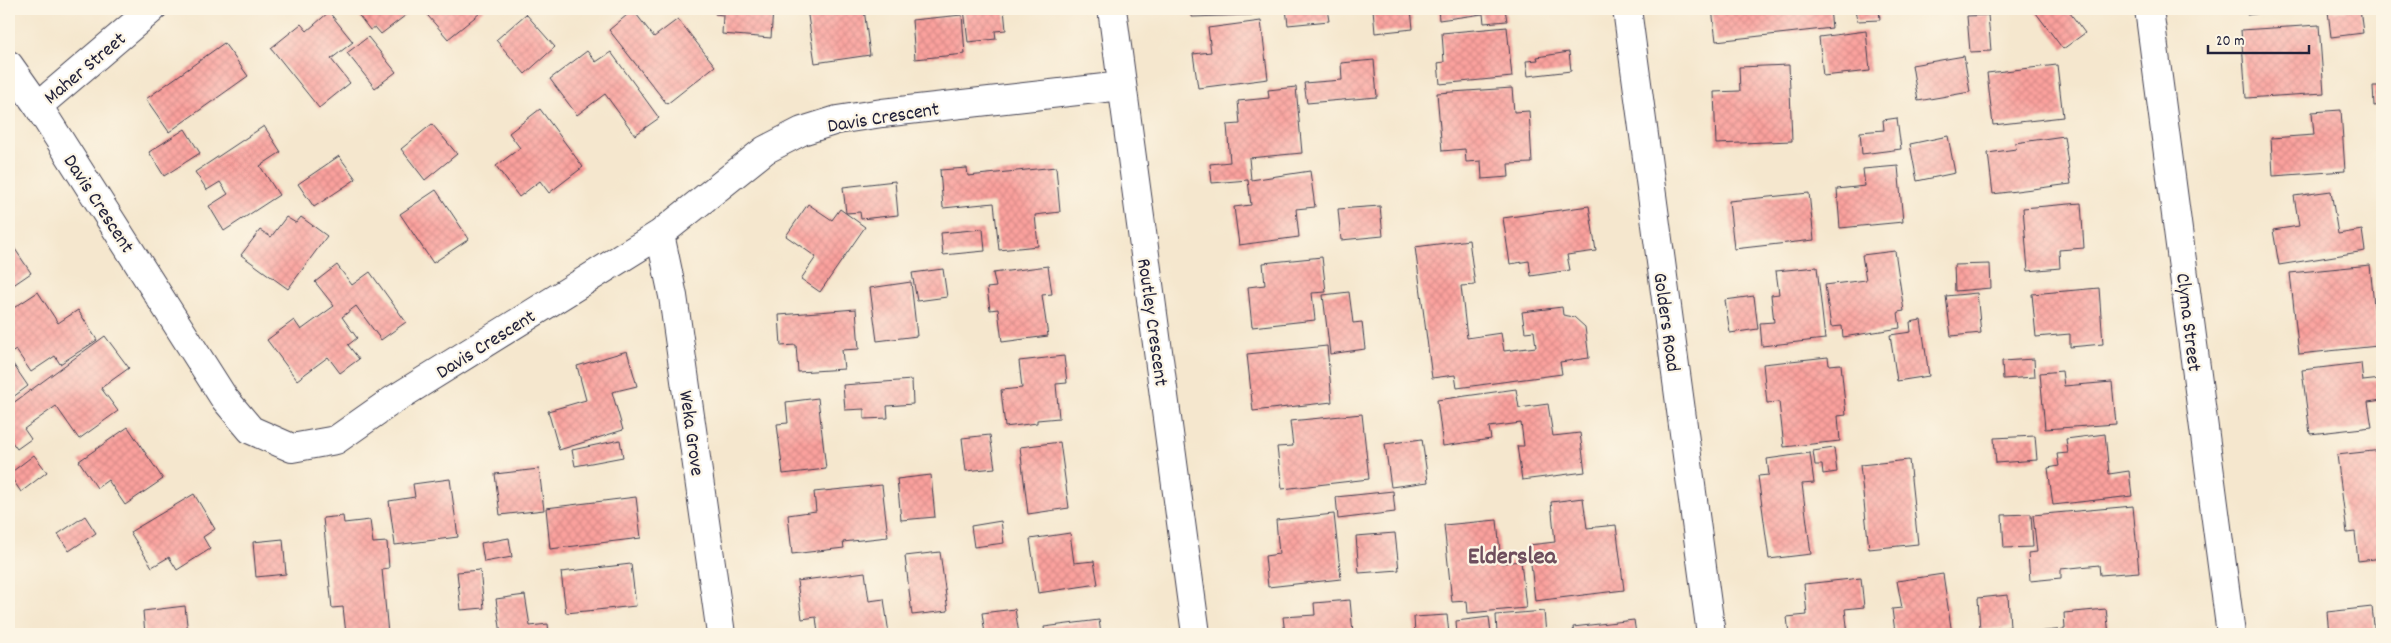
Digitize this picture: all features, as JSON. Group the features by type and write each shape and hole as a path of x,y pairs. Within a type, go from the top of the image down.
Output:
{"street":[{"name":"Maher Street","path":"38,106 152,9"},
{"name":"Routley Crescent","path":"1112,9 1196,634"},
{"name":"Golders Road","path":"1627,9 1711,634"},
{"name":"Clyma Street","path":"2149,9 2231,634"},
{"name":"Davis Crescent","path":"9,65 38,106 224,398 251,430 292,448 336,440 390,402 660,234 765,150 802,131 837,120 882,113 1122,86"},
{"name":"Weka Grove","path":"660,234 674,296 721,634"}],"building":[{"path":"354,9 414,9 381,34 375,27 370,30"},
{"path":"422,9 485,9 448,39"},
{"path":"715,9 773,9 771,38 722,34 723,15 715,14"},
{"path":"807,9 864,9 870,55 815,63"},
{"path":"964,9 1004,9 1006,30 995,31 996,39 968,42"},
{"path":"1192,9 1252,9 1252,15 1192,17"},
{"path":"1286,9 1327,9 1329,21 1288,25"},
{"path":"1373,9 1411,9 1413,29 1375,33"},
{"path":"1438,9 1505,9 1507,21 1484,23 1483,14 1439,20"},
{"path":"1712,9 1830,9 1832,28 1716,41"},
{"path":"1855,9 1879,9 1880,20 1857,21"},
{"path":"2033,9 2075,9 2070,13 2085,33 2063,49"},
{"path":"2247,9 2284,9 2284,10 2247,15"},
{"path":"2360,9 2363,33 2331,37 2328,11"},
{"path":"633,10 654,37 678,19 715,66 667,104 609,30"},
{"path":"329,12 353,42 331,59 350,83 319,108 271,48 301,24 307,31"},
{"path":"526,14 555,47 525,74 496,40"},
{"path":"962,15 965,54 915,59 912,20"},
{"path":"1988,15 1991,51 1970,52 1967,16"},
{"path":"1261,21 1268,79 1198,88 1193,54 1211,52 1208,28"},
{"path":"2319,25 2324,93 2246,98 2241,30"},
{"path":"1507,27 1512,77 1440,84 1438,63 1444,62 1442,33"},
{"path":"1866,31 1870,71 1823,76 1819,37"},
{"path":"368,37 396,72 375,88 347,53"},
{"path":"224,43 248,76 169,132 146,99"},
{"path":"587,51 596,62 611,52 659,118 635,135 605,94 577,115 550,79"},
{"path":"1569,52 1571,71 1528,76 1526,61 1538,60 1537,57"},
{"path":"1964,56 1970,92 1918,101 1912,65"},
{"path":"1374,60 1377,97 1307,103 1304,83 1342,80 1341,63"},
{"path":"1789,65 1792,141 1716,144 1714,92 1740,91 1739,67"},
{"path":"2057,65 2063,117 1993,125 1987,73"},
{"path":"2373,86 2382,86 2382,105 2374,106"},
{"path":"1296,87 1302,153 1249,158 1251,180 1310,171 1315,207 1296,209 1299,237 1239,245 1234,207 1251,205 1248,180 1212,183 1210,164 1230,162 1227,125 1240,124 1238,101 1269,98 1268,90"},
{"path":"1512,88 1514,112 1529,111 1532,163 1508,164 1509,177 1482,179 1481,161 1466,162 1465,149 1442,151 1437,93"},
{"path":"540,109 583,167 549,193 540,181 519,197 496,166 520,148 509,133"},
{"path":"2341,110 2345,171 2273,176 2271,138 2314,135 2312,112"},
{"path":"1897,118 1901,149 1862,154 1860,132 1884,130 1883,120"},
{"path":"432,124 457,154 425,180 401,149"},
{"path":"264,126 281,152 260,166 279,195 224,231 209,206 228,194 220,182 207,190 195,172"},
{"path":"185,129 200,153 164,176 149,152"},
{"path":"1948,136 1955,173 1917,181 1910,144"},
{"path":"2064,136 2071,184 1993,194 1988,153 2016,149 2015,143"},
{"path":"339,156 356,179 314,207 298,184"},
{"path":"1898,166 1903,222 1840,228 1837,189 1865,186 1863,169"},
{"path":"1056,167 1060,212 1035,215 1038,246 999,250 994,203 943,208 940,170 967,168 968,176"},
{"path":"895,181 898,215 861,219 860,212 846,213 843,187"},
{"path":"436,190 469,239 433,263 400,214"},
{"path":"2331,191 2338,234 2362,230 2365,251 2279,265 2273,230 2299,226 2294,196"},
{"path":"1809,193 1814,240 1734,249 1729,201"},
{"path":"2081,203 2084,248 2059,250 2060,268 2028,271 2023,208"},
{"path":"808,204 832,220 840,209 865,227 820,292 801,279 816,257 786,236"},
{"path":"1380,206 1383,236 1341,240 1338,209"},
{"path":"1589,206 1596,251 1567,255 1570,270 1531,276 1529,261 1510,264 1503,218"},
{"path":"286,217 296,223 301,217 327,236 288,289 241,255 260,230 271,237"},
{"path":"983,229 985,251 943,255 941,233"},
{"path":"1469,240 1475,285 1461,286 1467,338 1501,333 1504,351 1536,347 1534,331 1525,332 1522,312 1562,307 1563,315 1574,317 1585,327 1589,358 1560,362 1562,374 1457,388 1455,375 1432,378 1415,247"},
{"path":"11,243 31,273 9,288 9,245"},
{"path":"1895,251 1904,311 1898,312 1900,328 1843,337 1842,326 1831,327 1825,285 1866,280 1862,255"},
{"path":"1322,257 1326,292 1312,293 1315,320 1252,327 1248,287 1265,285 1263,263"},
{"path":"1990,264 1991,288 1955,291 1954,265"},
{"path":"337,265 352,285 370,272 406,322 381,340 356,306 342,317 357,338 348,345 359,359 340,373 328,357 297,380 267,340 294,320 301,330 334,306 315,282"},
{"path":"2370,265 2378,346 2299,354 2290,273"},
{"path":"1048,266 1052,294 1042,295 1048,336 1002,342 998,309 990,310 987,288 996,287 993,273"},
{"path":"1817,267 1825,339 1762,346 1760,323 1774,322 1771,295 1779,294 1776,271"},
{"path":"943,269 947,297 917,301 912,273"},
{"path":"911,282 917,336 877,341 870,288"},
{"path":"2099,288 2103,344 2070,347 2070,334 2036,337 2032,294"},
{"path":"38,292 58,323 78,310 97,340 60,364 55,356 31,372 16,350 11,353 9,349 9,311"},
{"path":"1349,292 1353,323 1362,322 1365,349 1330,354 1323,295"},
{"path":"1977,293 1981,333 1951,336 1946,296"},
{"path":"1754,296 1758,329 1730,333 1725,300"},
{"path":"856,309 859,349 842,350 844,369 798,372 796,345 781,346 779,315"},
{"path":"1921,320 1929,376 1897,381 1890,335 1911,332 1910,322"},
{"path":"105,336 129,368 101,388 118,411 79,439 56,406 24,429 31,439 17,449 9,438 9,406"},
{"path":"1327,346 1332,402 1253,411 1247,354"},
{"path":"627,351 637,386 612,392 623,430 559,450 548,411 586,400 577,366"},
{"path":"1064,356 1067,383 1056,384 1059,418 1037,420 1037,423 1005,427 1001,390 1022,388 1019,361"},
{"path":"1828,357 1829,365 1841,364 1846,415 1838,416 1840,441 1784,447 1779,402 1767,403 1763,364"},
{"path":"2034,359 2035,377 2003,379 2002,361"},
{"path":"11,361 28,386 9,400 9,363"},
{"path":"2361,363 2363,381 2381,379 2382,400 2368,402 2372,427 2310,434 2302,370"},
{"path":"2062,371 2064,386 2112,382 2116,424 2045,429 2040,373"},
{"path":"912,380 913,404 887,406 888,418 864,419 864,409 845,410 843,385"},
{"path":"1516,389 1519,408 1548,404 1553,436 1580,433 1585,472 1522,480 1517,446 1524,446 1521,423 1489,427 1491,439 1443,446 1437,400"},
{"path":"818,398 826,469 783,474 777,424 788,423 786,402"},
{"path":"1362,414 1369,479 1282,489 1277,447 1293,446 1290,421"},
{"path":"128,427 163,479 125,505 108,480 97,488 79,461"},
{"path":"2105,434 2109,474 2129,471 2132,496 2053,505 2048,468 2059,466 2057,454 2068,453 2066,439"},
{"path":"990,435 995,468 966,471 962,438"},
{"path":"2035,436 2037,460 1996,463 1994,438"},
{"path":"1422,439 1428,482 1391,487 1385,444"},
{"path":"620,440 623,457 575,466 572,450"},
{"path":"1060,442 1069,508 1028,514 1020,447"},
{"path":"1834,448 1837,472 1823,474 1822,465 1815,465 1813,451"},
{"path":"2382,450 2382,558 2358,561 2355,532 2347,533 2337,455"},
{"path":"1810,453 1814,483 1802,484 1811,554 1769,559 1758,476 1769,475 1767,459"},
{"path":"34,455 47,472 21,492 9,474"},
{"path":"1909,460 1918,544 1869,549 1860,465"},
{"path":"539,469 544,510 500,515 495,474"},
{"path":"931,475 935,517 901,520 897,479"},
{"path":"450,479 458,537 395,545 389,501 415,497 413,484"},
{"path":"882,485 888,537 843,542 844,548 792,554 788,515 816,511 814,492"},
{"path":"1393,491 1395,512 1338,519 1336,497"},
{"path":"194,494 215,529 203,537 210,549 177,570 169,557 152,567 130,532"},
{"path":"636,497 641,538 550,549 546,508"},
{"path":"1583,498 1587,528 1616,525 1624,590 1535,601 1529,545 1555,542 1551,502"},
{"path":"2133,506 2139,572 2100,575 2099,565 2061,569 2061,578 2030,581 2028,553 2037,552 2033,515"},
{"path":"1334,514 1341,579 1268,587 1265,556 1279,554 1276,520"},
{"path":"2031,514 2033,547 2004,548 2002,515"},
{"path":"85,516 96,533 69,551 58,534"},
{"path":"343,516 344,523 370,520 373,543 387,542 389,568 382,569 388,634 346,634 343,607 332,608 323,518"},
{"path":"1497,520 1501,563 1521,561 1526,608 1468,613 1467,601 1452,602 1444,525"},
{"path":"1001,521 1004,543 974,547 971,526"},
{"path":"1070,533 1074,563 1094,561 1098,584 1038,593 1030,539"},
{"path":"1395,533 1399,570 1359,573 1356,536"},
{"path":"509,538 512,557 484,562 481,543"},
{"path":"283,539 286,574 256,577 253,542"},
{"path":"940,552 948,611 912,615 905,556"},
{"path":"631,564 636,606 566,613 561,572"},
{"path":"480,570 484,608 461,610 457,572"},
{"path":"865,572 869,601 884,599 889,634 818,634 816,617 802,619 797,581"},
{"path":"1943,574 1952,634 1906,634 1905,630 1895,632 1892,609 1902,608 1897,581"},
{"path":"1861,578 1864,607 1845,609 1848,634 1789,634 1787,617 1807,615 1804,584"},
{"path":"525,595 530,626 548,624 549,634 501,634 496,599"},
{"path":"2008,595 2010,627 1980,630 1978,598"},
{"path":"1350,600 1353,634 1285,634 1283,617 1315,615 1314,603"},
{"path":"185,606 188,634 145,634 143,611"},
{"path":"2372,607 2375,634 2329,634 2327,612"},
{"path":"1015,609 1019,634 985,634 982,613"},
{"path":"2106,609 2109,634 2036,634 2036,632 2065,629 2064,613"},
{"path":"1544,611 1546,634 1497,634 1496,615"},
{"path":"1447,615 1449,634 1415,634 1414,617"},
{"path":"1489,617 1491,633 1457,634 1456,621"},
{"path":"1099,620 1101,634 1045,634 1044,627"},
{"path":"1634,620 1636,634 1574,634 1573,627"},
{"path":"2132,630 2133,634 2109,634 2109,633"}],"district":[{"name":"Elderslea","path":"1512,554"}]}
